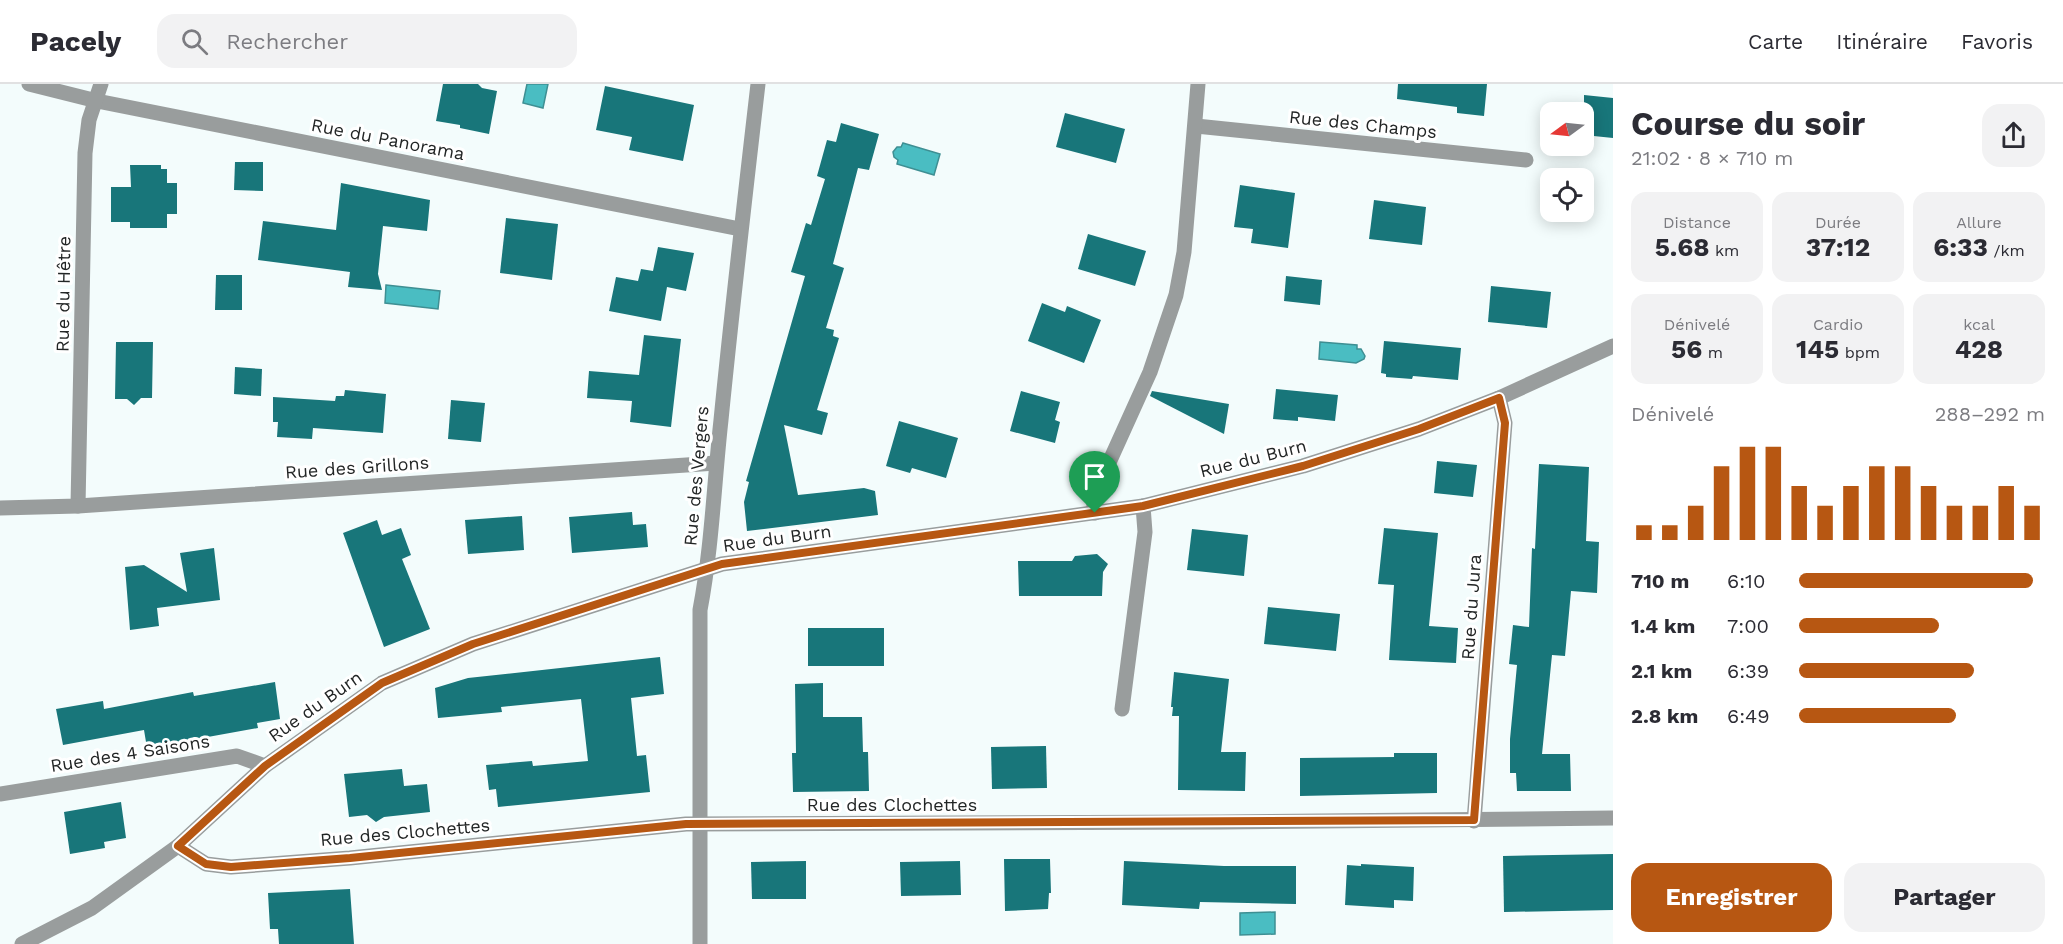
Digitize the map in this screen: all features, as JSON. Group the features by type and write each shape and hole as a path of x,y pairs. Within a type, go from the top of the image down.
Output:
{"street":[{"name":"Rue du Panorama","path":"29,84 97,101 740,229"},
{"name":"Rue du Hêtre","path":"78,506 85,153 89,120 101,84"},
{"name":"Rue des Vergers","path":"700,944 700,610 708,569 716,463 740,229 758,84"},
{"path":"1095,513 1093,498 1150,372 1176,295 1184,252 1198,84"},
{"name":"Rue des Champs","path":"1196,126 1526,160"},
{"name":"Rue du Burn","path":"22,944 92,908 178,846 265,766 382,683 473,644 722,564 1143,506 1303,466 1419,429 1499,398 1613,346"},
{"name":"Rue du Jura","path":"1474,820 1505,423 1499,398"},
{"name":"Rue des Grillons","path":"0,508 78,506 716,463"},
{"path":"1122,709 1145,532 1143,506"},
{"name":"Rue des 4 Saisons","path":"0,794 237,756 265,766"},
{"name":"Rue des Clochettes","path":"178,846 206,864 231,867 350,858 674,825 1613,818"}],"water":[{"path":"527,84 548,84 543,108 523,103"},
{"path":"903,143 940,154 934,175 897,164 898,160 894,157 893,152"},
{"path":"386,285 440,291 438,309 385,303"},
{"path":"1320,342 1357,345 1357,349 1361,349 1365,356 1364,359 1356,363 1319,359"},
{"path":"1275,912 1275,934 1240,935 1240,913"}],"building":[{"path":"443,84 478,84 482,88 497,91 489,134 460,128 460,125 436,121"},
{"path":"1398,84 1487,84 1484,116 1457,113 1457,107 1397,99"},
{"path":"605,86 694,105 683,161 629,150 632,137 596,130"},
{"path":"1584,95 1613,98 1613,138 1594,136 1594,102 1584,102"},
{"path":"1065,113 1125,129 1116,163 1056,147"},
{"path":"841,123 879,134 869,170 858,168 833,264 844,268 826,328 834,330 833,336 839,338 817,410 828,413 822,435 784,425 798,495 864,488 875,491 878,515 747,531 744,502 749,482 746,481 805,276 791,272 806,223 811,225 825,179 817,176 827,140 836,142"},
{"path":"235,162 263,162 263,191 234,190"},
{"path":"130,165 161,165 161,169 167,169 167,183 177,183 177,214 167,214 167,228 130,228 130,222 111,222 111,187 131,187"},
{"path":"341,183 430,200 427,231 383,226 378,274 382,290 348,287 350,272 258,260 263,221 336,230"},
{"path":"1240,185 1295,193 1288,248 1251,243 1253,229 1234,227"},
{"path":"1374,200 1426,207 1422,245 1369,239"},
{"path":"506,218 558,224 552,280 500,273"},
{"path":"1088,234 1146,251 1135,286 1078,269"},
{"path":"658,247 694,253 686,291 667,287 661,321 609,311 616,277 638,281 641,269 653,271"},
{"path":"216,275 242,275 242,310 215,310"},
{"path":"1286,276 1322,280 1320,305 1284,301"},
{"path":"1491,286 1551,292 1547,328 1488,322"},
{"path":"1042,303 1065,312 1067,306 1101,320 1084,363 1028,341"},
{"path":"644,335 681,339 671,427 630,422 632,401 587,398 589,371 639,375"},
{"path":"1384,341 1461,348 1458,380 1413,376 1412,379 1386,377 1386,374 1381,373"},
{"path":"116,342 153,342 152,398 141,398 134,405 127,399 115,399"},
{"path":"235,367 262,369 261,396 234,394"},
{"path":"1276,389 1338,395 1335,421 1298,417 1298,421 1273,419"},
{"path":"345,390 386,394 383,433 313,428 312,439 277,437 278,422 273,422 273,397 335,401 336,396 344,396"},
{"path":"1021,391 1060,402 1055,420 1060,422 1055,443 1010,431"},
{"path":"1152,391 1229,404 1224,434 1150,396"},
{"path":"451,400 485,403 481,442 448,439"},
{"path":"899,421 958,438 946,478 912,468 910,473 886,466"},
{"path":"1437,461 1477,465 1473,497 1434,493"},
{"path":"1539,464 1589,467 1586,541 1599,542 1597,593 1571,591 1565,656 1552,655 1542,754 1570,754 1571,791 1517,791 1516,773 1510,773 1510,739 1517,665 1509,664 1513,625 1529,627 1532,548 1535,549"},
{"path":"632,512 633,525 646,524 648,547 572,553 569,517"},
{"path":"522,516 524,550 468,554 465,520"},
{"path":"377,520 382,535 401,528 411,555 402,559 430,629 384,647 343,533"},
{"path":"1384,528 1438,533 1429,626 1458,628 1456,663 1389,660 1394,585 1378,584"},
{"path":"1192,529 1248,535 1244,576 1187,570"},
{"path":"214,548 220,600 157,608 159,626 130,630 125,567 144,565 187,592 180,553"},
{"path":"1097,554 1108,564 1103,572 1102,596 1019,596 1018,561 1072,561 1075,556"},
{"path":"1268,607 1340,614 1336,651 1264,644"},
{"path":"808,628 884,628 884,666 808,666"},
{"path":"660,657 664,694 631,698 637,756 646,755 650,792 498,807 496,789 489,790 486,765 532,761 533,766 588,761 581,699 501,707 502,712 438,718 435,688 468,678"},
{"path":"1174,672 1229,679 1221,752 1246,752 1245,791 1178,790 1179,716 1172,716 1173,707 1171,707"},
{"path":"275,682 280,719 257,723 258,728 147,748 144,730 63,745 56,709 103,701 104,709 193,692 194,696"},
{"path":"823,683 823,717 862,717 863,752 868,752 869,791 793,792 792,753 796,753 795,684"},
{"path":"1046,746 1047,788 992,789 991,747"},
{"path":"1394,753 1437,753 1437,793 1300,796 1300,758 1394,757"},
{"path":"402,769 404,786 427,784 430,812 384,817 376,822 367,815 349,817 344,774"},
{"path":"121,802 126,838 104,842 105,848 70,854 64,812"},
{"path":"1613,854 1613,910 1504,912 1503,856"},
{"path":"1004,859 1050,859 1051,893 1049,893 1048,909 1005,911"},
{"path":"806,861 806,899 752,899 751,862"},
{"path":"960,861 961,895 901,896 900,862"},
{"path":"1124,861 1224,866 1296,866 1296,904 1200,902 1199,909 1122,905"},
{"path":"1361,864 1414,867 1413,901 1394,900 1394,908 1345,905 1347,865 1361,866"},
{"path":"350,889 354,944 279,944 278,929 270,929 268,893"}],"route":[{"path":"1499,398 1505,423 1474,820 686,824 350,858 231,867 206,864 178,846 265,766 382,683 473,644 722,564 1095,513 1143,506 1303,466 1419,429 1499,398"}]}
